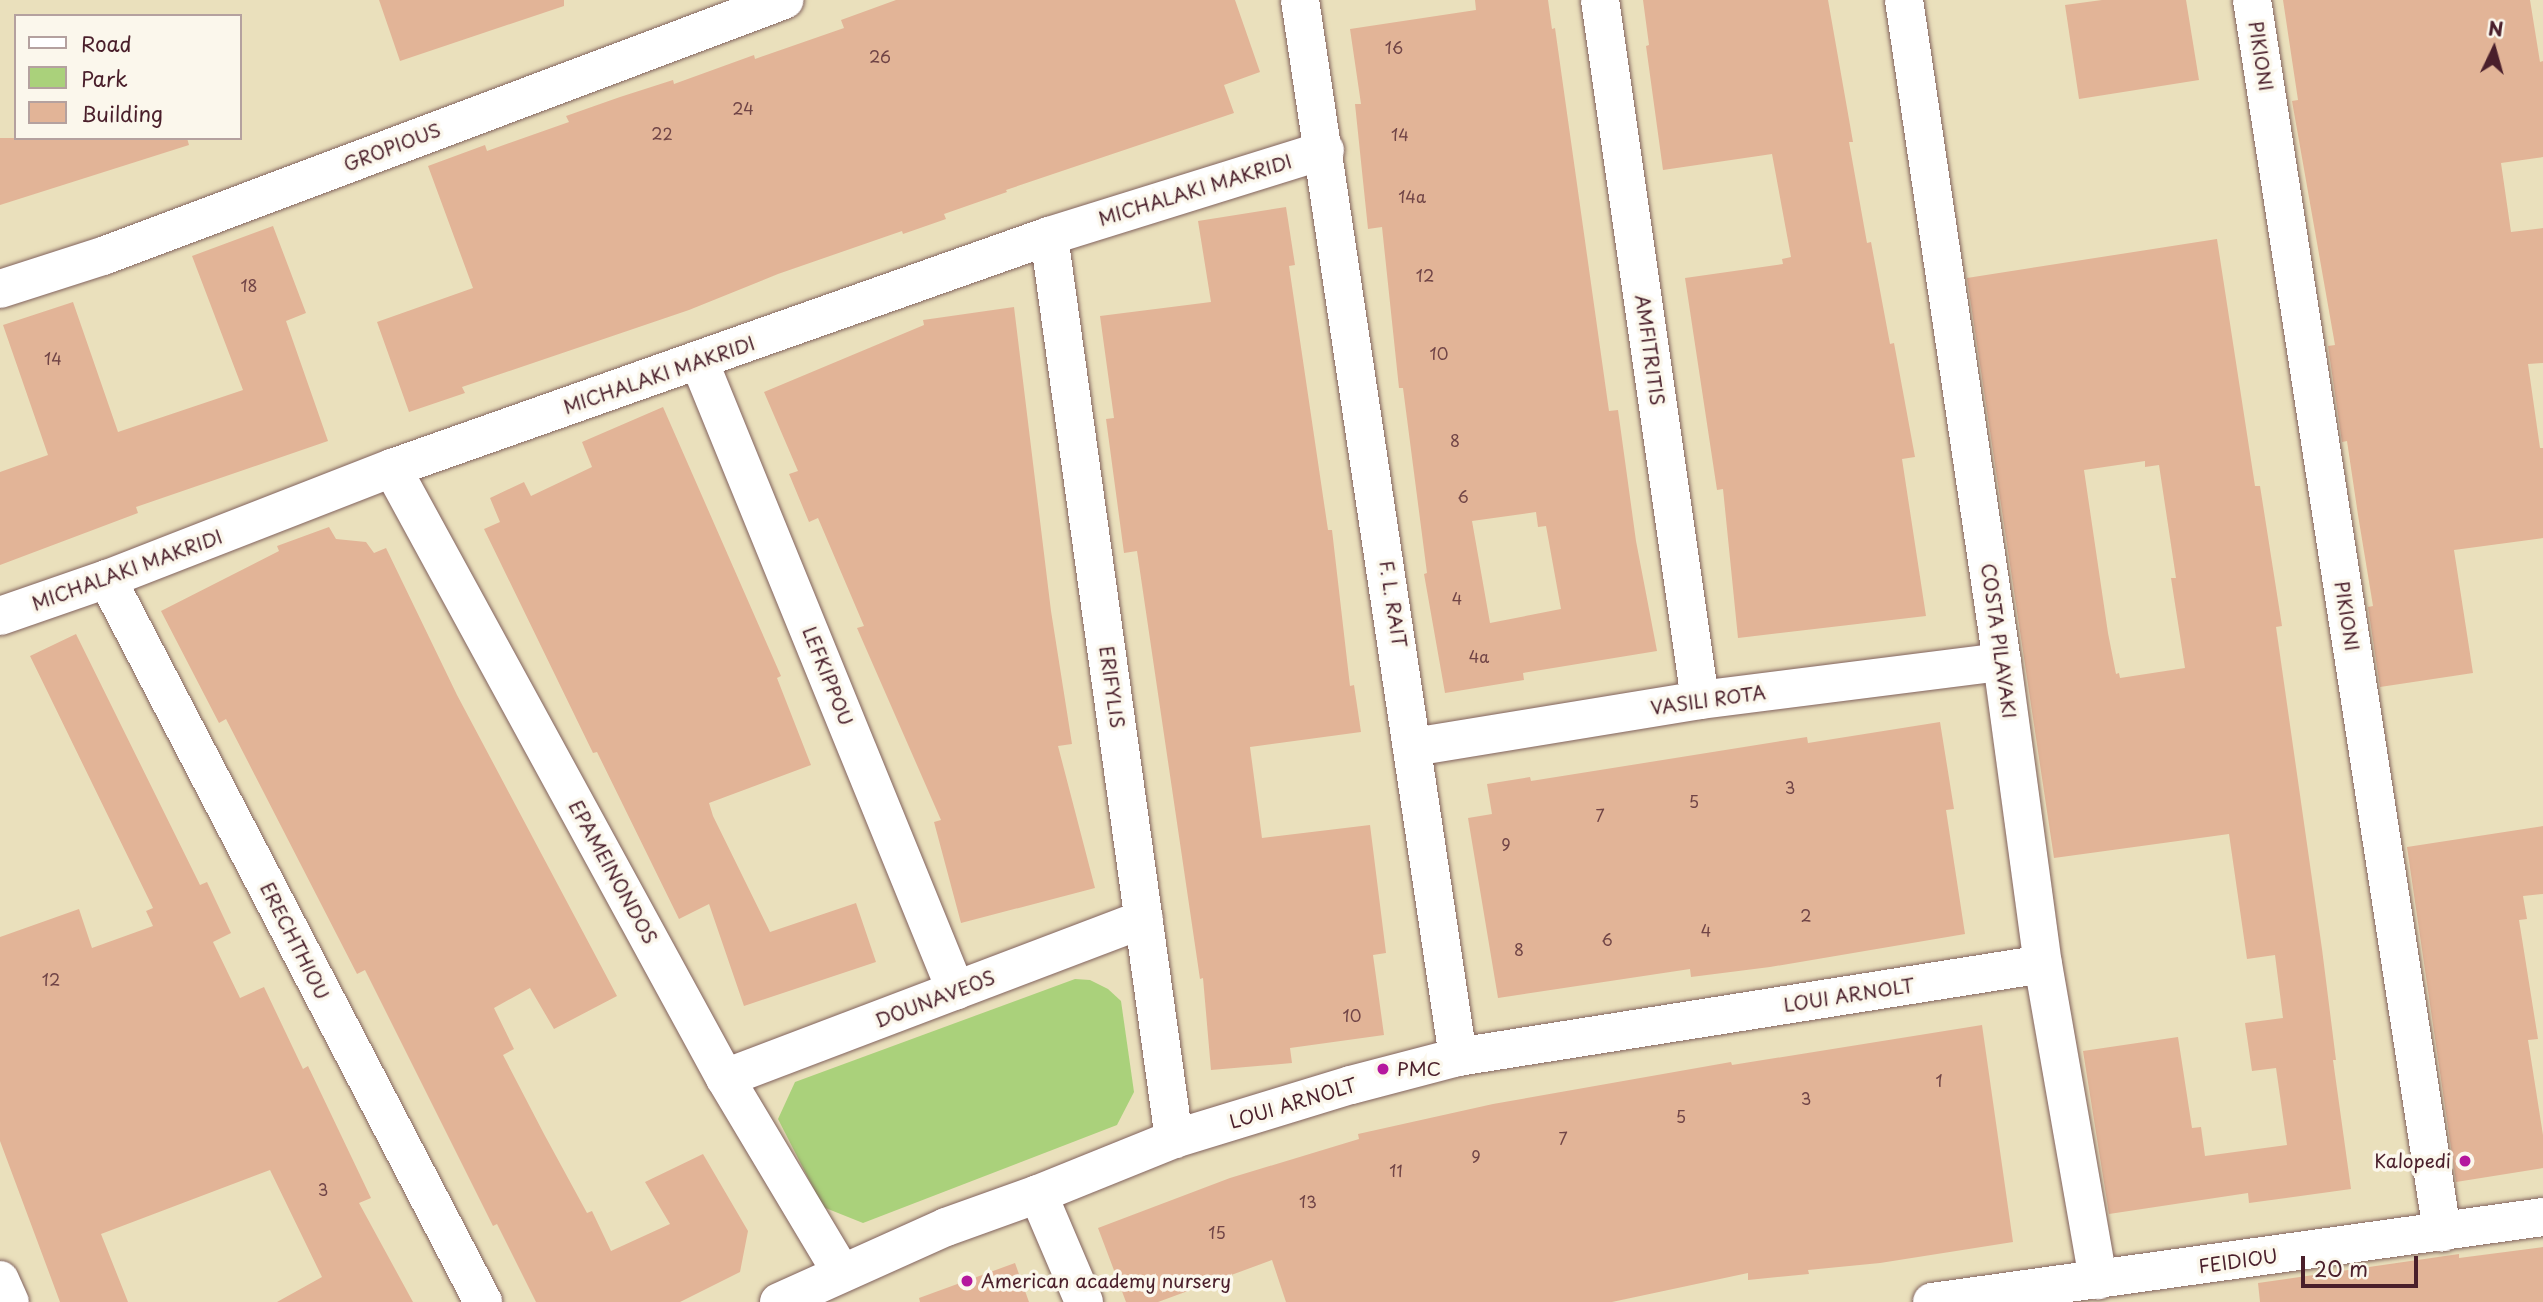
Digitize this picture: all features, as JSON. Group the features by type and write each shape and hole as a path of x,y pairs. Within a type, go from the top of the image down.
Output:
{"street":[{"name":"GROPIOUS","path":"0,289 103,256 783,0"},
{"name":"F. L. RAIT","path":"1300,0 1325,150 1458,1058"},
{"name":"AMFITRITIS","path":"1600,0 1700,700"},
{"name":"COSTA PILAVAKI","path":"1904,0 2002,662 2043,964 2098,1280"},
{"name":"PIKIONI","path":"2252,0 2442,1232"},
{"name":"MICHALAKI MAKRIDI","path":"0,616 107,579 392,468 1049,236 1325,150"},
{"name":"ERIFYLIS","path":"1049,236 1174,1139"},
{"name":"LEFKIPPOU","path":"699,361 956,991"},
{"name":"EPAMEINONDOS","path":"392,468 725,1078 841,1272"},
{"name":"ERECHTHIOU","path":"107,579 483,1302"},
{"name":"VASILI ROTA","path":"1414,747 1700,700 2002,662"},
{"name":"DOUNAVEOS","path":"725,1078 1144,919"},
{"name":"LOUI ARNOLT","path":"779,1302 946,1227 1038,1194 1174,1139 1351,1085 1458,1058 2043,964"},
{"path":"1038,1194 1084,1302"},
{"name":"FEIDIOU","path":"1932,1302 2543,1217"},
{"path":"0,1280 10,1302"}],"green space":[{"path":"1075,979 1090,980 1108,989 1121,1001 1134,1092 1117,1125 863,1223 823,1207 778,1119 795,1082"}],"building":[{"path":"379,0 564,0 564,6 400,61"},
{"path":"896,0 1235,0 1260,72 1224,85 1234,113 1006,190 1007,192 944,214 946,219 903,234 902,231 778,274 689,310 462,387 465,393 409,412 377,322 473,288 428,166 485,145 487,151 569,122 566,116 620,97 673,80 674,84 754,55 755,59 844,28 841,20"},
{"path":"1475,0 1548,0 1552,29 1555,28 1609,411 1618,410 1636,541 1657,651 1523,673 1524,680 1445,693 1424,574 1427,573 1403,388 1399,388 1382,227 1368,229 1355,104 1361,104 1350,29 1476,10","holes":["1536,512 1538,527 1546,526 1561,609 1490,623 1472,521"]},
{"path":"1643,0 1828,0 1853,142 1849,142 1867,243 1871,242 1890,344 1894,343 1915,457 1902,459 1926,616 1738,638 1723,489 1717,490 1685,278 1783,264 1782,259 1791,257 1772,154 1663,170 1646,46 1649,45"},
{"path":"2102,0 2186,0 2199,80 2079,99 2065,5"},
{"path":"2283,0 2530,0 2540,62 2543,61 2543,157 2501,163 2511,232 2543,228 2543,363 2528,364 2540,448 2543,448 2543,538 2454,550 2473,673 2380,687 2368,607 2373,606 2347,441 2342,442 2328,346 2335,345 2292,101 2298,100"},
{"path":"0,138 188,140 189,145 0,205"},
{"path":"1286,207 1295,265 1289,266 1328,530 1332,530 1350,686 1354,685 1361,732 1250,747 1262,838 1370,825 1386,953 1373,955 1384,1035 1290,1048 1292,1063 1211,1070 1203,978 1200,979 1137,551 1124,553 1106,419 1114,418 1100,316 1211,302 1198,221"},
{"path":"273,226 306,313 286,321 328,441 136,507 138,513 0,565 0,472 48,455 3,325 73,302 118,432 243,390 192,256"},
{"path":"2217,239 2255,486 2260,486 2282,626 2276,627 2322,949 2336,1060 2333,1060 2351,1189 2249,1203 2248,1193 2109,1214 2083,1051 2178,1037 2192,1128 2201,1127 2205,1156 2287,1145 2276,1068 2252,1071 2245,1023 2283,1018 2275,955 2247,959 2229,834 2054,858 1967,278","holes":["2145,461 2145,467 2159,465 2176,578 2171,578 2185,668 2120,678 2119,673 2116,674 2108,633 2084,470"]},
{"path":"1014,307 1051,611 1072,744 1058,746 1095,888 961,923 934,822 941,820 857,628 864,626 818,518 809,522 789,474 798,471 764,392 924,325 923,320"},
{"path":"663,407 781,676 777,678 811,765 709,803 713,816 770,932 856,903 876,962 744,1006 709,904 679,919 597,752 593,753 484,529 500,522 490,498 524,482 531,496 592,467 582,442"},
{"path":"329,527 336,539 366,542 374,553 386,548 457,695 617,996 554,1029 530,988 494,1008 514,1049 503,1055 587,1213 592,1211 611,1251 670,1224 645,1182 703,1154 748,1231 740,1272 680,1302 536,1302 497,1224 493,1226 365,970 357,974 226,719 219,723 161,611 279,551 277,546"},
{"path":"76,634 200,885 207,882 231,933 213,942 240,998 264,987 303,1069 308,1066 371,1198 359,1203 413,1302 277,1302 322,1277 270,1170 101,1234 128,1302 60,1302 0,1141 0,937 79,909 92,948 153,926 146,911 153,908 30,656"},
{"path":"1940,722 1954,809 1946,810 1965,934 1770,967 1691,977 1690,969 1498,998 1468,818 1492,814 1487,784 1530,777 1531,781 1807,737 1808,743"},
{"path":"2543,826 2543,894 2523,896 2527,919 2519,920 2538,1039 2528,1040 2543,1135 2543,1168 2456,1182 2407,847"},
{"path":"1982,1025 2013,1242 1880,1263 1808,1270 1809,1274 1748,1280 1748,1273 1612,1302 1286,1302 1272,1260 1158,1302 1126,1302 1098,1228 1230,1178 1359,1139 1358,1134 1493,1104 1731,1062 1732,1065"},
{"path":"2543,1247 2543,1302 2260,1302 2258,1283 2459,1254 2459,1258"},
{"path":"1015,1263 1029,1302 920,1302 919,1298"}],"place":[{"name":"PMC","path":"1383,1069"},
{"name":"Kalopedi","path":"2465,1161"},
{"name":"American academy nursery","path":"967,1281"}]}
